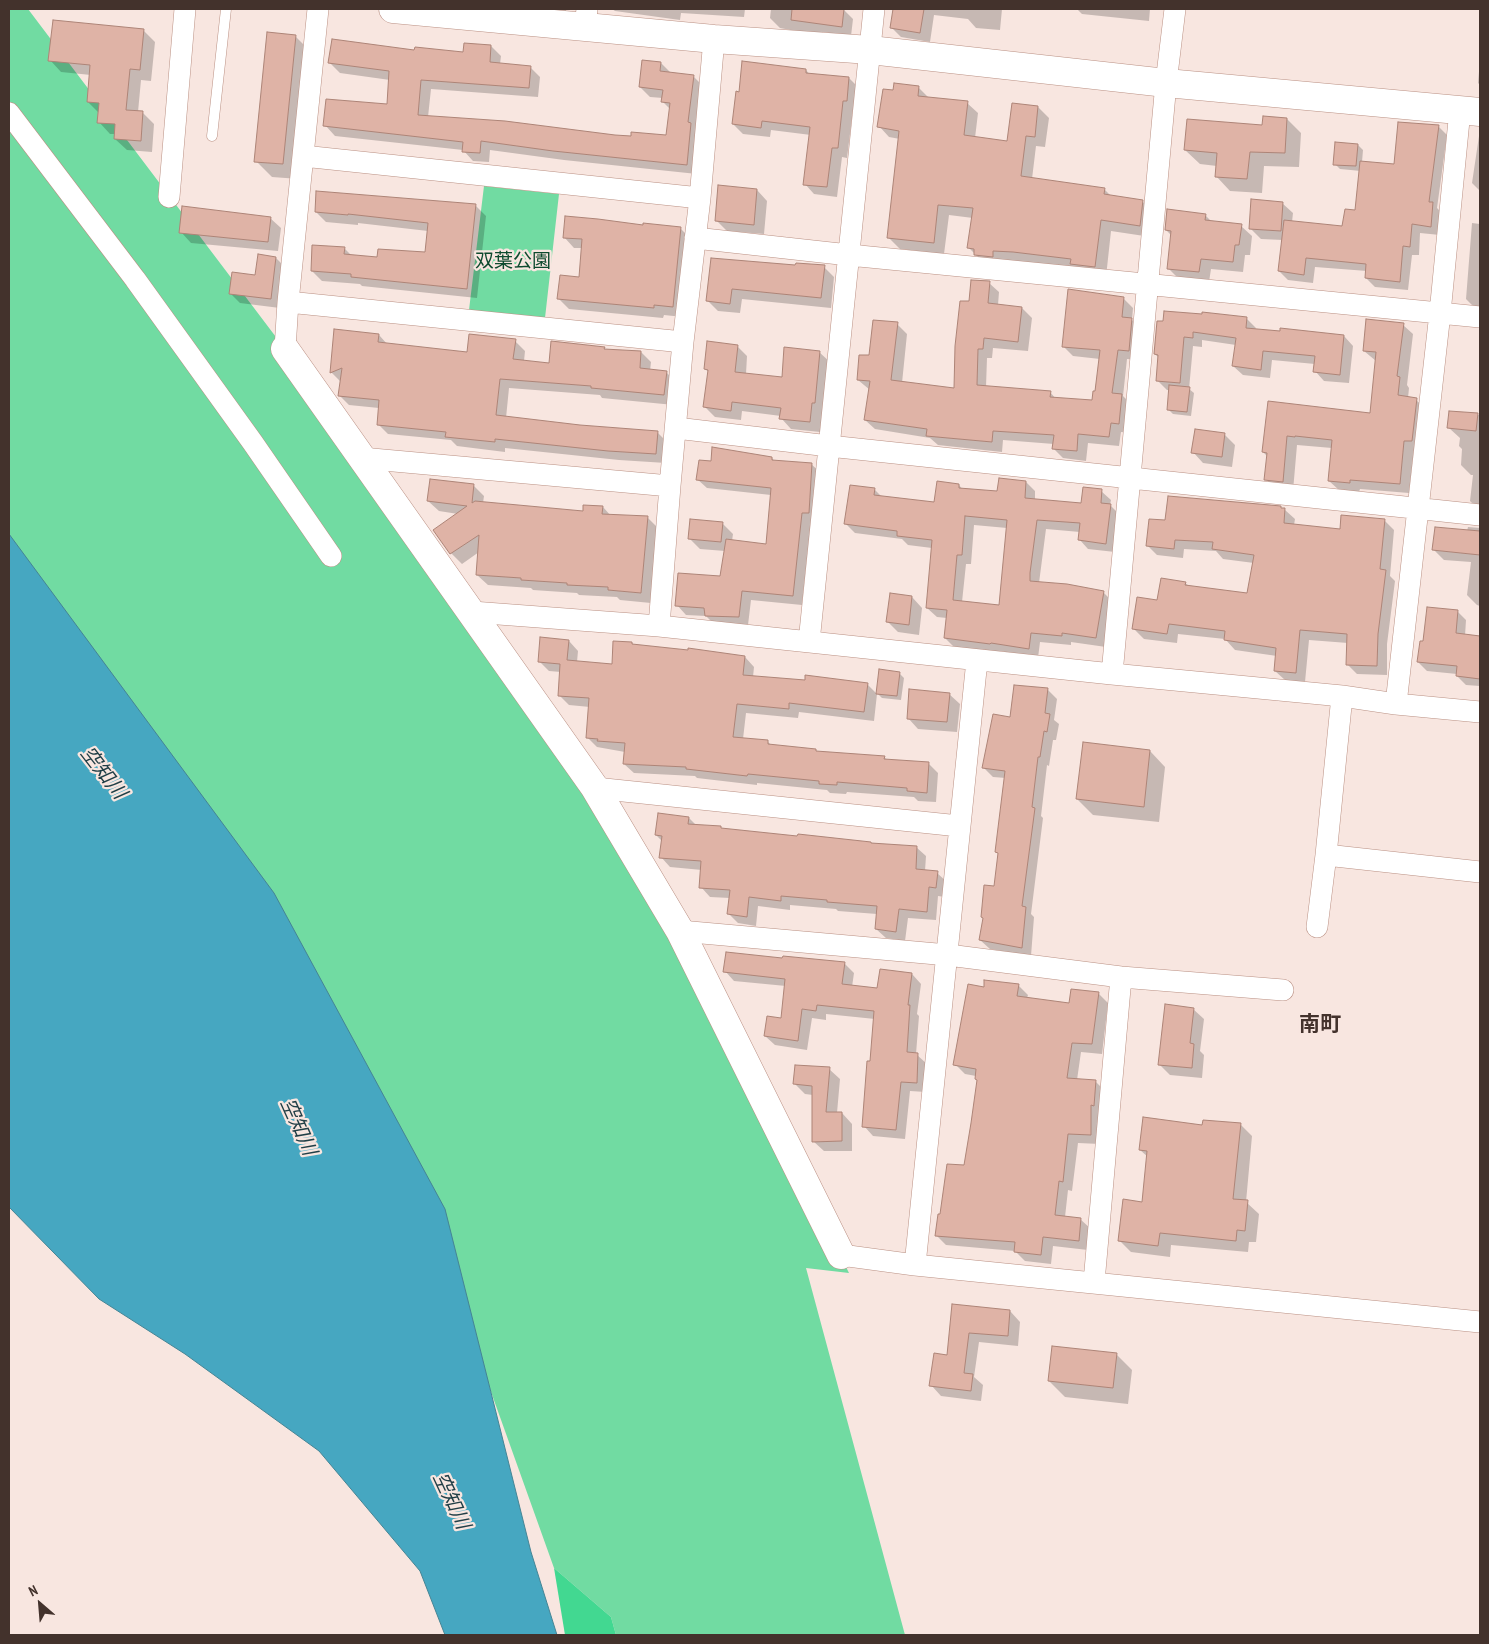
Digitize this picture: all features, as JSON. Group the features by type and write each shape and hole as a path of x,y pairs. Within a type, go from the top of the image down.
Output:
{"street":[{"path":"170,197 185,9"},
{"path":"318,9 288,302 285,349 595,788 680,931 841,1255 915,1265 1480,1322"},
{"path":"393,9 586,18 714,39 870,50 1166,83 1470,111 1440,313 1396,704"},
{"path":"809,642 874,9"},
{"path":"1112,674 1147,283 1175,9"},
{"path":"659,626 683,342 700,198 714,39"},
{"path":"9,113 135,279 254,443 331,556"},
{"path":"303,156 700,198"},
{"path":"695,238 1480,317"},
{"path":"288,302 683,342"},
{"path":"676,428 829,446 1130,476 1417,509 1480,514"},
{"path":"361,458 670,486"},
{"path":"472,612 659,626 1112,674 1342,696 1396,704 1480,712"},
{"path":"915,1265 977,660"},
{"path":"1317,927 1342,696"},
{"path":"595,788 959,826"},
{"path":"1326,855 1480,872"},
{"path":"680,931 948,955 1121,977 1283,990"},
{"path":"1094,1282 1121,977"}],"lane":[{"path":"212,136 226,9"}],"green space":[{"path":"9,9 28,9 285,349 472,612 712,995 849,1273 806,1268 905,1635 616,1635 611,1617 554,1568 456,1294 9,553"},
{"name":"双葉公園","path":"484,186 559,194 545,318 469,310"},
{"path":"554,1568 611,1617 616,1635 565,1635"}],"water":[{"name":"空知川","path":"9,534 274,893 445,1209 531,1552 557,1635 445,1635 420,1571 319,1451 185,1354 99,1299 9,1207"}],"building":[{"path":"792,9 844,9 842,27 791,20"},
{"path":"893,9 924,9 920,33 890,28"},
{"path":"53,20 144,29 140,70 130,69 126,110 143,111 141,141 114,139 115,124 97,123 99,103 87,102 90,65 48,61"},
{"path":"267,32 296,35 283,164 254,162"},
{"path":"332,39 414,50 415,47 463,52 464,43 491,45 490,62 531,66 529,88 421,80 418,115 505,121 615,135 631,136 631,132 666,135 670,103 661,102 663,90 639,87 642,60 661,62 660,71 694,75 688,122 691,123 687,165 553,151 481,141 480,153 462,152 463,142 323,126 326,99 387,104 389,71 328,63"},
{"path":"742,61 806,69 806,73 849,77 847,101 843,101 838,148 832,148 827,187 803,185 810,127 762,121 761,128 732,124 736,91 739,92"},
{"path":"894,83 919,86 918,96 968,101 964,135 1007,141 1012,103 1038,106 1035,137 1026,136 1021,176 1105,188 1104,194 1143,200 1140,226 1101,220 1095,267 1070,264 1071,259 1013,252 993,251 993,257 974,255 974,249 967,248 973,208 938,205 934,243 887,238 899,131 877,127 883,89 893,90"},
{"path":"1263,116 1287,118 1285,153 1250,152 1247,179 1215,177 1217,153 1184,150 1187,119 1262,125"},
{"path":"1398,122 1439,125 1429,202 1433,202 1431,227 1412,224 1410,247 1403,246 1400,282 1365,278 1366,264 1306,258 1304,275 1278,271 1284,220 1342,226 1345,209 1355,210 1360,161 1394,164"},
{"path":"1335,142 1358,144 1356,166 1333,165"},
{"path":"718,185 757,189 754,225 715,221"},
{"path":"316,191 476,204 467,289 351,277 351,274 311,271 312,245 345,247 344,254 377,257 378,249 425,252 428,223 315,212"},
{"path":"1251,199 1283,202 1281,231 1249,229"},
{"path":"182,206 271,217 268,242 179,233"},
{"path":"1167,209 1206,214 1205,220 1242,224 1239,245 1235,245 1233,262 1201,259 1199,272 1167,269 1171,231 1165,230"},
{"path":"565,216 643,225 643,223 681,227 673,307 654,305 654,308 557,299 560,275 579,277 582,239 563,238"},
{"path":"258,254 276,257 271,299 229,294 232,272 255,275"},
{"path":"711,258 795,265 796,263 825,265 821,298 732,289 730,304 706,301"},
{"path":"971,280 990,281 988,303 1022,307 1018,342 984,338 983,349 978,349 977,385 1051,391 1050,397 1092,400 1093,391 1095,391 1100,350 1062,347 1068,289 1124,297 1122,317 1132,318 1129,351 1118,350 1112,393 1122,394 1119,424 1111,423 1109,437 1078,434 1077,451 1052,449 1054,435 993,431 992,442 926,436 927,429 864,420 870,381 857,380 859,355 869,355 873,320 898,322 891,380 954,388 955,346 960,301 969,301"},
{"path":"1164,311 1202,314 1202,312 1247,317 1246,328 1280,331 1280,328 1344,335 1340,375 1313,372 1315,356 1263,351 1261,370 1232,366 1236,338 1193,332 1193,338 1184,337 1180,383 1156,381 1158,355 1154,354 1157,321 1163,321"},
{"path":"1366,319 1404,323 1397,376 1400,377 1398,395 1417,398 1412,441 1404,441 1400,484 1350,480 1350,483 1328,481 1332,440 1295,436 1287,436 1283,482 1264,480 1267,453 1262,452 1268,401 1370,413 1376,352 1363,351"},
{"path":"334,329 379,334 378,342 467,352 469,334 516,339 513,359 549,363 551,341 605,347 604,349 641,351 640,368 667,371 664,395 591,388 591,386 500,379 496,415 580,425 658,431 656,454 495,439 495,442 445,437 446,432 377,425 379,400 338,396 342,368 330,373"},
{"path":"707,341 738,345 735,372 782,377 784,347 820,351 815,403 812,403 810,422 779,419 781,408 732,402 731,411 703,407 708,370 704,369"},
{"path":"1169,385 1190,387 1187,412 1167,410"},
{"path":"1449,411 1478,413 1476,431 1447,428"},
{"path":"1195,429 1225,433 1222,457 1191,453"},
{"path":"712,447 772,457 772,460 812,463 809,513 802,513 793,596 742,591 739,617 705,616 704,608 675,606 678,573 720,576 726,539 766,544 771,488 696,480 699,460 711,461"},
{"path":"999,478 1026,481 1025,498 1081,503 1083,487 1102,489 1101,503 1111,504 1106,544 1078,540 1080,523 1037,520 1030,573 1030,581 1067,584 1104,591 1096,638 1062,633 1062,636 1031,633 1029,649 944,638 947,610 926,608 932,540 897,536 897,531 844,524 850,485 875,488 874,495 934,502 937,481 959,484 959,488 997,491","holes":["965,516 1007,520 999,605 953,600 957,555 962,555"]},
{"path":"430,479 474,484 472,503 475,501 583,511 583,505 603,506 602,514 648,516 641,593 608,590 608,587 567,585 567,583 476,575 479,535 450,554 433,530 467,506 427,501"},
{"path":"1168,496 1281,506 1281,508 1285,508 1284,523 1340,529 1341,515 1385,519 1380,569 1386,570 1378,634 1377,666 1346,665 1347,634 1300,630 1296,673 1274,671 1276,648 1224,640 1225,631 1169,624 1167,634 1132,629 1137,597 1157,600 1161,578 1186,582 1185,585 1247,593 1254,555 1212,549 1213,542 1175,540 1174,549 1146,546 1149,519 1165,520"},
{"path":"690,519 723,522 721,542 688,539"},
{"path":"1435,527 1480,531 1480,555 1432,550"},
{"path":"890,593 912,596 909,625 886,622"},
{"path":"1427,607 1458,610 1456,633 1480,636 1480,679 1456,676 1457,666 1417,662 1420,641 1423,641"},
{"path":"540,637 569,640 567,660 612,664 613,641 632,642 632,644 688,650 688,648 745,656 743,675 805,680 805,675 868,683 864,712 789,703 789,709 737,704 733,737 768,740 768,744 816,749 816,751 885,756 884,759 929,762 927,793 907,791 907,788 837,782 837,785 819,784 819,781 748,774 747,776 686,769 686,767 623,764 625,743 597,741 598,739 586,738 589,698 558,696 560,664 538,662"},
{"path":"879,669 900,672 897,696 876,694"},
{"path":"1014,685 1048,688 1045,713 1050,714 1047,732 1044,731 1040,757 1038,757 1032,807 1035,808 1022,906 1026,907 1022,948 979,940 983,918 981,917 984,885 994,886 998,853 995,852 1005,771 982,768 993,714 1010,717"},
{"path":"909,689 950,693 947,722 907,719"},
{"path":"1083,742 1150,750 1144,807 1076,799"},
{"path":"658,813 689,817 688,824 721,826 721,828 797,836 798,834 871,843 917,846 916,869 938,871 936,888 929,887 927,912 899,909 896,932 875,929 877,906 827,902 827,900 781,896 781,901 749,897 747,917 727,914 730,890 699,888 701,861 659,858 662,836 655,835"},
{"path":"726,952 845,962 842,984 877,988 880,969 912,973 908,1005 910,1005 907,1052 918,1053 917,1083 901,1082 896,1130 862,1127 867,1061 870,1061 874,1011 817,1005 816,1011 802,1009 798,1041 764,1036 767,1016 781,1018 785,979 723,972"},
{"path":"984,980 1019,984 1017,996 1069,1003 1071,989 1099,992 1092,1044 1072,1043 1067,1078 1096,1080 1094,1106 1091,1105 1091,1135 1068,1134 1063,1182 1059,1181 1055,1215 1081,1218 1079,1241 1043,1237 1041,1255 1014,1252 1015,1242 935,1236 947,1164 964,1165 977,1080 975,1079 976,1069 953,1065 968,984 984,987"},
{"path":"1165,1004 1194,1008 1190,1043 1194,1044 1192,1068 1158,1065"},
{"path":"795,1065 830,1067 826,1112 842,1112 842,1141 812,1142 812,1086 793,1084"},
{"path":"1143,1117 1202,1125 1203,1120 1241,1123 1233,1199 1248,1200 1245,1231 1237,1230 1236,1241 1160,1233 1158,1246 1118,1241 1123,1199 1142,1202 1147,1151 1139,1150"},
{"path":"952,1304 1010,1310 1008,1336 969,1333 964,1373 973,1374 971,1391 929,1386 934,1353 947,1355"},
{"path":"1052,1346 1117,1353 1113,1388 1048,1381"}],"district":[{"name":"南町","path":"1320,1025"}]}
